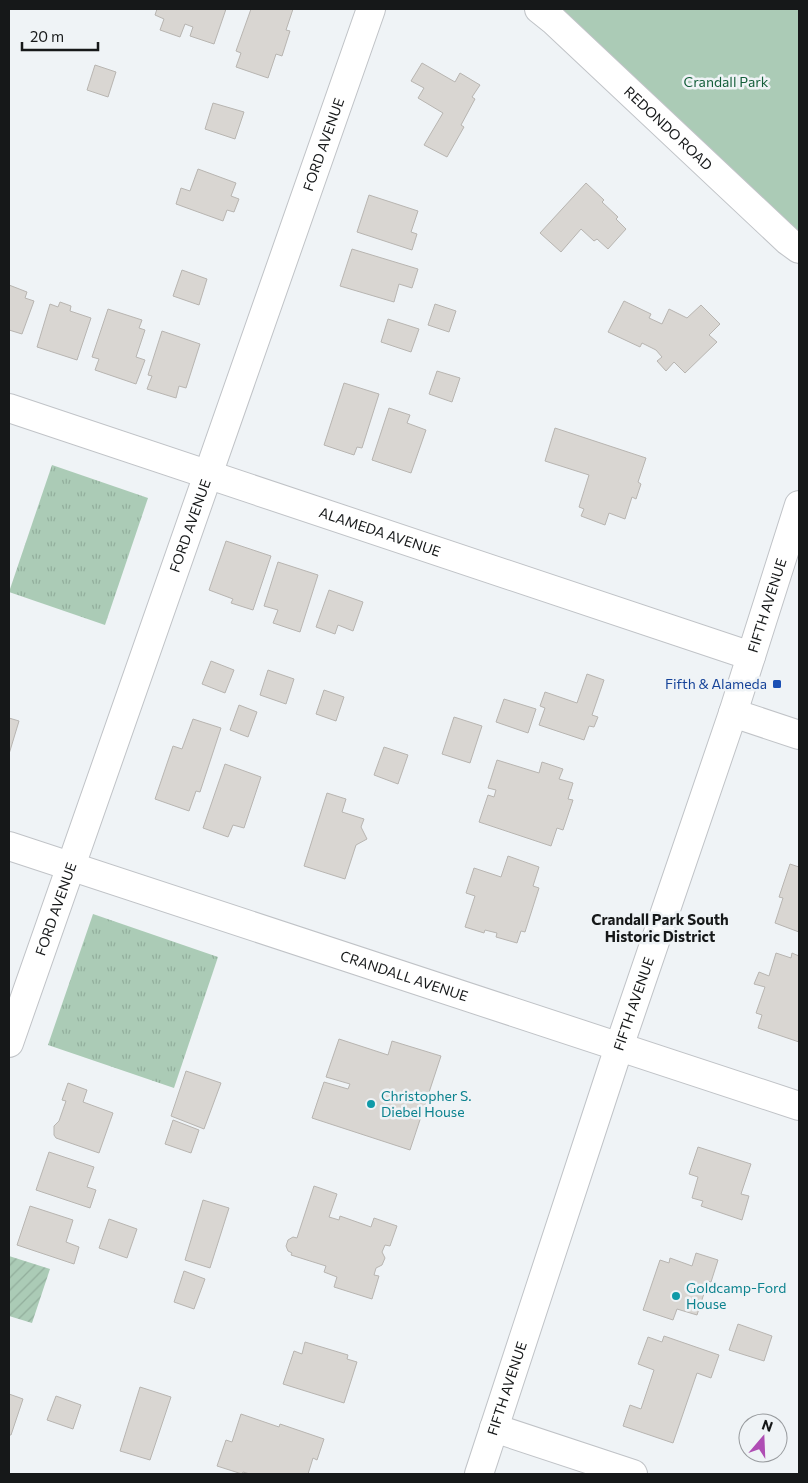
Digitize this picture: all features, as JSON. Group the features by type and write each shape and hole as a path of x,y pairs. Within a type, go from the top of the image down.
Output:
{"street":[{"name":"FORD AVENUE","path":"9,1044 371,9"},
{"name":"REDONDO ROAD","path":"539,9 788,241 799,249"},
{"name":"ALAMEDA AVENUE","path":"9,408 751,656"},
{"name":"FIFTH AVENUE","path":"479,1474 619,1047 751,656 799,505"},
{"path":"732,713 799,735"},
{"name":"CRANDALL AVENUE","path":"9,846 799,1106"},
{"path":"494,1428 633,1474"}],"green space":[{"name":"Crandall Park","path":"539,9 799,9 799,249"},
{"path":"52,465 148,498 105,625 9,592"},
{"path":"93,914 218,957 174,1088 48,1045"},
{"path":"9,1256 50,1269 32,1323 9,1316"}],"building":[{"path":"157,9 226,9 214,44 190,36 193,27 185,24 180,37 160,30 164,19 155,15"},
{"path":"251,9 293,9 286,30 290,31 282,56 276,54 268,78 236,67 241,53 236,51"},
{"path":"422,63 455,82 460,73 480,85 472,97 475,99 461,125 464,127 447,157 424,145 443,113 418,98 424,88 411,81"},
{"path":"95,65 116,72 108,97 87,90"},
{"path":"213,103 244,112 235,139 205,129"},
{"path":"198,169 236,183 231,196 239,199 234,212 227,210 223,221 176,204 181,188 190,191"},
{"path":"586,183 604,200 602,202 618,217 616,219 626,229 608,249 597,239 594,241 581,229 561,252 540,233"},
{"path":"369,195 418,211 411,232 417,234 412,250 357,232"},
{"path":"352,249 418,269 412,288 399,284 394,302 340,286"},
{"path":"182,270 207,279 199,305 173,296"},
{"path":"9,285 27,292 25,298 34,301 22,334 9,330"},
{"path":"624,301 651,314 649,318 662,324 669,309 687,318 701,305 720,324 709,335 717,342 685,373 674,362 666,371 657,361 662,357 656,350 642,343 640,347 608,332"},
{"path":"60,302 71,306 70,311 91,318 77,360 37,347 50,304 58,307"},
{"path":"435,304 456,311 449,332 428,325"},
{"path":"108,309 142,320 139,328 145,330 136,357 145,360 136,384 95,370 99,359 92,357"},
{"path":"388,319 419,329 411,352 381,342"},
{"path":"162,331 200,344 186,388 179,386 176,398 147,389 152,376 148,375"},
{"path":"437,371 460,378 452,402 429,394"},
{"path":"344,383 379,394 362,448 357,447 354,455 324,445"},
{"path":"389,408 410,415 407,423 426,430 411,473 372,460"},
{"path":"555,428 646,458 638,482 641,484 636,499 632,497 625,519 609,513 605,525 581,516 584,509 579,507 589,475 545,461"},
{"path":"226,541 271,556 253,610 231,603 233,599 209,590"},
{"path":"278,562 318,575 300,632 273,623 278,610 264,606"},
{"path":"329,590 363,602 353,631 338,625 335,634 316,627"},
{"path":"211,661 234,670 225,693 202,684"},
{"path":"268,670 294,679 286,704 260,695"},
{"path":"587,674 604,680 592,715 598,717 594,727 589,726 584,740 539,725 545,708 540,706 545,692 577,703"},
{"path":"324,690 344,697 336,721 316,714"},
{"path":"504,699 536,709 528,733 496,722"},
{"path":"239,705 257,712 248,737 230,730"},
{"path":"454,717 482,726 470,763 442,754"},
{"path":"9,718 19,721 9,754"},
{"path":"193,719 221,728 200,792 196,791 189,811 155,799 173,746 182,749"},
{"path":"384,747 408,755 398,784 374,775"},
{"path":"497,760 539,773 542,762 563,769 559,779 573,783 568,799 573,800 563,830 557,828 551,846 479,822 488,795 494,797 496,790 488,788"},
{"path":"225,764 261,777 244,828 233,825 228,837 203,828"},
{"path":"327,793 346,799 342,812 364,819 361,827 367,839 356,845 345,879 304,866"},
{"path":"508,856 539,867 533,886 539,888 525,932 521,931 517,943 496,937 497,933 485,930 484,933 465,927 475,896 466,893 474,868 501,877"},
{"path":"790,864 799,867 799,932 775,923 783,898 779,897"},
{"path":"776,953 791,958 792,953 799,956 799,1042 758,1028 762,1015 756,1013 765,987 754,984 759,972 769,976"},
{"name":"Christopher S. Diebel House","path":"339,1039 388,1055 392,1041 441,1056 410,1150 312,1118 324,1082 348,1089 350,1084 326,1077"},
{"path":"186,1071 221,1083 204,1129 171,1116"},
{"path":"68,1083 87,1090 83,1102 113,1113 99,1153 56,1138 54,1135 54,1126 59,1121 66,1101 62,1100"},
{"path":"173,1120 199,1130 191,1153 165,1144"},
{"path":"698,1147 751,1164 741,1194 749,1196 742,1220 701,1206 703,1201 692,1198 698,1177 689,1174"},
{"path":"49,1152 94,1167 87,1187 96,1190 90,1208 36,1190"},
{"path":"314,1186 337,1194 329,1217 339,1220 340,1216 371,1227 374,1218 397,1226 390,1246 385,1245 382,1252 385,1258 382,1265 376,1268 374,1275 379,1276 372,1299 334,1287 337,1277 324,1272 326,1266 291,1255 292,1253 288,1251 286,1246 288,1240 293,1237 297,1238"},
{"path":"203,1200 229,1208 210,1268 185,1260"},
{"path":"30,1206 73,1220 66,1242 79,1247 74,1264 17,1245"},
{"path":"109,1219 137,1229 127,1258 99,1248"},
{"name":"Goldcamp-Ford House","path":"696,1253 718,1260 711,1282 708,1281 697,1315 677,1309 673,1320 643,1310 660,1260 669,1263 670,1258 692,1266"},
{"path":"184,1271 205,1279 194,1309 174,1302"},
{"path":"738,1324 772,1336 764,1361 729,1350"},
{"path":"664,1336 719,1355 711,1378 697,1373 673,1443 623,1426 630,1405 641,1409 654,1370 638,1364 648,1337 662,1342"},
{"path":"305,1342 348,1355 347,1359 357,1362 344,1403 283,1384 294,1351 302,1354"},
{"path":"140,1387 171,1397 150,1460 120,1451"},
{"path":"9,1394 23,1399 11,1435 9,1435"},
{"path":"56,1396 81,1405 73,1429 47,1420"},
{"path":"241,1414 279,1427 280,1424 324,1439 317,1460 313,1458 308,1474 250,1474 243,1472 242,1474 217,1466 226,1440 232,1442"}],"place":[{"name":"Fifth & Alameda","path":"777,684"},
{"name":"Christopher S. Diebel House","path":"371,1104"},
{"name":"Goldcamp-Ford House","path":"676,1296"}],"district":[{"name":"Crandall Park South Historic District","path":"660,928"}]}
